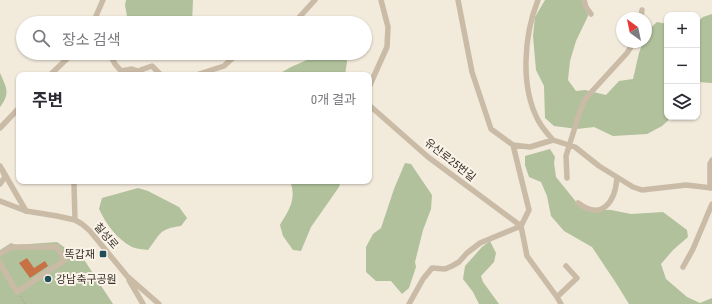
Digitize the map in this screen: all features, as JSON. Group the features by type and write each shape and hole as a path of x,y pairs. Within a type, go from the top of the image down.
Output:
{"street":[{"path":"96,16 103,0"},
{"path":"300,16 315,0"},
{"path":"372,80 386,47 388,27 381,0"},
{"path":"458,0 472,72 491,128 513,145 530,147 553,140 570,145 575,147 617,178 642,190 686,185 711,188 710,164 712,160"},
{"path":"538,0 531,22 526,47 529,94 532,107 539,122 553,140"},
{"path":"584,0 586,7 591,14"},
{"path":"567,178 566,156 585,99 630,48"},
{"path":"53,72 66,60"},
{"path":"113,60 121,71 132,69 138,71 152,66 158,72"},
{"path":"205,72 224,66 230,60"},
{"name":"유산로25번길","path":"372,108 428,157 521,226"},
{"path":"0,128 16,111"},
{"path":"409,304 423,279 432,268 445,269 452,266 459,262 467,253 480,243 489,238 506,234 521,226 529,210 513,145"},
{"path":"0,166 26,211"},
{"path":"0,184 5,177 3,172"},
{"path":"578,203 586,209 596,211 603,208 612,199 617,186 617,178"},
{"path":"74,184 74,220"},
{"name":"칠성로","path":"0,201 26,211 74,220 90,231 127,276 159,304"},
{"path":"683,267 693,249 712,204"},
{"path":"521,226 527,256 557,296 560,304"},
{"path":"0,254 11,247 57,247 65,260 17,292 0,263"},
{"path":"557,296 577,278 566,266"},
{"path":"127,276 143,304"}],"path":[{"path":"17,292 25,304"}],"green space":[{"path":"126,0 193,0 192,16 127,16 125,5"},
{"path":"545,0 586,0 588,16 576,41 570,61 568,80 576,91 585,90 606,95 619,81 633,79 641,48 652,48 652,27 657,22 664,23 664,120 669,120 662,126 647,134 613,136 594,127 577,129 554,126 545,118 544,86 536,70 533,36 535,17"},
{"path":"712,14 712,83 700,82 700,20"},
{"path":"307,60 347,60 347,62 345,72 282,72"},
{"path":"0,73 6,86 6,94 0,107"},
{"path":"550,149 555,157 554,163 556,177 577,203 588,209 611,210 631,214 663,212 687,230 688,237 673,250 661,264 666,279 687,297 700,303 712,298 712,304 629,304 592,247 564,231 551,216 547,196 541,182 529,177 525,165 525,156"},
{"path":"405,163 411,164 432,195 431,209 423,230 415,262 416,267 409,288 402,294 391,281 376,281 366,272 366,247 373,234 381,228 394,189"},
{"path":"291,184 340,184 311,227 301,251 293,250 283,236 280,225 291,204 293,193"},
{"path":"138,188 148,191 179,207 187,218 181,226 164,230 148,250 132,247 122,240 109,226 99,209 102,198"},
{"path":"490,241 496,253 494,262 481,276 483,282 499,304 479,304 473,292 463,279 465,266 482,247"},
{"name":"강남축구공원","path":"57,242 68,250 75,249 81,255 113,304 0,304 0,250 11,243 16,245"}],"building":[{"path":"27,258 34,268 45,261 48,266 30,278 19,263"}],"place":[{"name":"똑갑재","path":"103,254"},
{"name":"강남축구공원","path":"48,279"}]}
